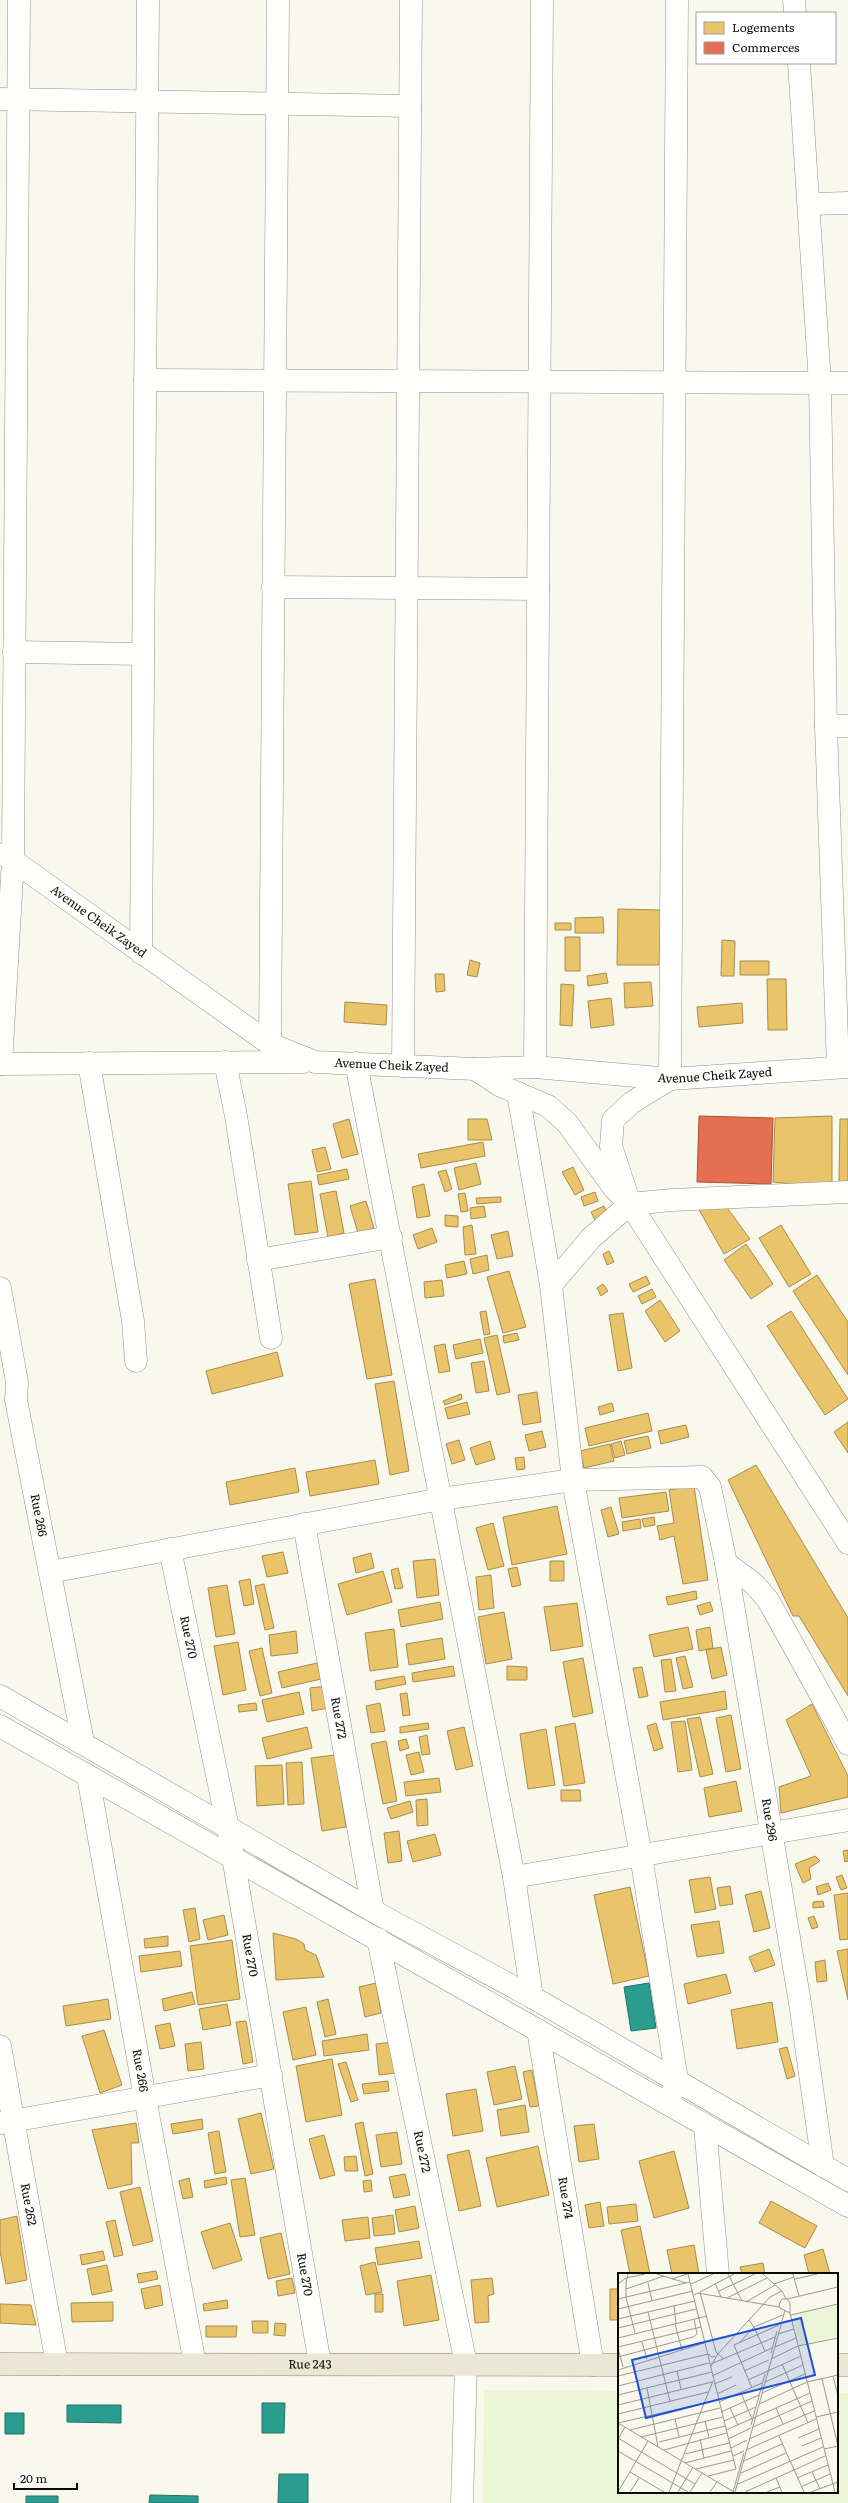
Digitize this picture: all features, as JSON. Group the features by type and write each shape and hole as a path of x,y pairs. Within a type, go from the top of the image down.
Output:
{"main road":[{"name":"Rue 243","path":"0,2364 618,2365"}],"street":[{"path":"19,0 9,99 8,523 14,652 6,856 1,1064 316,1062"},
{"path":"142,953 148,0"},
{"path":"270,1044 278,0"},
{"path":"403,1066 411,0"},
{"path":"535,1067 542,0"},
{"path":"630,1204 611,1146 613,1120 631,1103 670,1079 677,0"},
{"path":"794,0 794,12"},
{"path":"798,64 810,204 820,383 826,726 843,1067"},
{"path":"9,99 410,106"},
{"path":"810,204 848,203"},
{"path":"145,380 848,383"},
{"path":"273,587 538,589"},
{"path":"14,652 143,654"},
{"path":"826,726 848,726"},
{"name":"Avenue Cheik Zayed","path":"6,856 270,1044 316,1062 475,1068 535,1067 670,1079 843,1067"},
{"path":"225,1062 271,1338"},
{"path":"89,1063 133,1321 136,1361"},
{"path":"356,1063 391,1237 514,1877 532,1997"},
{"path":"475,1068 501,1086 548,1106 567,1123 614,1188 630,1204 848,1543"},
{"path":"518,1093 551,1285 573,1480 641,1856 677,2080 668,2104"},
{"path":"551,1285 591,1238 630,1204 672,1200 848,1192"},
{"path":"258,1260 391,1237"},
{"name":"Rue 266","path":"0,1288 16,1382 8,1402 50,1572 82,1742"},
{"name":"Rue 296","path":"573,1480 702,1477 710,1487 726,1563 800,2003 823,2166"},
{"path":"50,1572 441,1499 573,1480"},
{"name":"Rue 272","path":"304,1524 373,1911"},
{"name":"Rue 270","path":"170,1549 228,1828 320,2364"},
{"path":"726,1563 753,1583 768,1600 848,1744"},
{"path":"0,1696 373,1911 532,1997 848,2180"},
{"path":"0,1726 848,2206"},
{"name":"Rue 266","path":"88,1776 145,2098 195,2364"},
{"path":"514,1877 848,1820"},
{"name":"Rue 272","path":"378,1939 466,2364 462,2503"},
{"name":"Rue 274","path":"538,2030 593,2364"},
{"name":"Rue 262","path":"0,2046 7,2122 57,2364"},
{"path":"7,2122 271,2075"},
{"path":"705,2126 718,2273"}],"green space":[{"path":"484,2390 618,2391 618,2493 838,2493 838,2393 848,2393 848,2503 483,2503"}],"building: Logements":[{"path":"618,909 661,910 659,965 617,965"},
{"path":"603,917 604,933 575,933 575,918"},
{"path":"555,923 571,923 571,930 555,930"},
{"path":"565,937 580,937 580,971 565,971"},
{"path":"722,940 735,941 734,976 721,976"},
{"path":"470,960 480,963 477,977 467,975"},
{"path":"740,961 769,961 769,975 740,975"},
{"path":"606,973 608,983 588,986 587,976"},
{"path":"435,974 444,974 445,991 436,992"},
{"path":"767,979 786,979 787,1030 768,1030"},
{"path":"651,982 653,1006 625,1008 624,983"},
{"path":"561,984 574,985 572,1026 560,1025"},
{"path":"611,998 614,1025 591,1028 588,1001"},
{"path":"345,1002 387,1005 386,1025 344,1022"},
{"path":"742,1003 743,1023 699,1027 697,1007"},
{"path":"832,1116 832,1188 773,1182 775,1118"},
{"path":"349,1119 358,1154 342,1158 333,1124"},
{"path":"468,1119 487,1119 492,1140 468,1140"},
{"path":"840,1119 848,1119 848,1182 839,1182"},
{"path":"483,1142 485,1156 421,1168 418,1154"},
{"path":"325,1147 331,1169 317,1172 312,1150"},
{"path":"476,1163 481,1184 459,1190 454,1168"},
{"path":"573,1167 584,1190 575,1195 562,1172"},
{"path":"347,1169 349,1179 319,1185 317,1175"},
{"path":"446,1170 452,1189 445,1192 438,1172"},
{"path":"311,1181 318,1232 295,1235 288,1184"},
{"path":"424,1184 430,1216 417,1218 412,1187"},
{"path":"336,1191 344,1233 328,1237 320,1194"},
{"path":"595,1192 598,1201 584,1206 581,1197"},
{"path":"465,1193 468,1211 461,1212 458,1194"},
{"path":"501,1197 501,1202 477,1204 476,1198"},
{"path":"366,1201 374,1228 358,1233 350,1206"},
{"path":"722,1201 750,1239 724,1254 698,1208"},
{"path":"484,1206 486,1217 471,1219 470,1208"},
{"path":"604,1206 610,1221 598,1227 591,1212"},
{"path":"445,1215 458,1216 458,1227 445,1226"},
{"path":"472,1225 476,1254 465,1255 463,1227"},
{"path":"781,1225 811,1274 789,1287 759,1238"},
{"path":"432,1228 437,1242 418,1249 413,1235"},
{"path":"508,1231 513,1256 497,1259 491,1235"},
{"path":"746,1244 773,1284 751,1299 724,1260"},
{"path":"609,1251 614,1262 607,1265 603,1254"},
{"path":"487,1255 489,1270 473,1274 470,1259"},
{"path":"464,1261 467,1274 447,1278 445,1265"},
{"path":"509,1271 526,1327 503,1333 487,1277"},
{"path":"817,1275 848,1322 848,1375 793,1291"},
{"path":"646,1276 650,1284 633,1292 629,1284"},
{"path":"375,1279 392,1375 367,1379 349,1284"},
{"path":"442,1280 444,1296 425,1298 424,1282"},
{"path":"603,1284 608,1291 601,1296 597,1288"},
{"path":"652,1289 656,1297 642,1304 638,1296"},
{"path":"660,1300 680,1331 665,1342 645,1311"},
{"path":"486,1311 490,1334 484,1335 480,1312"},
{"path":"791,1311 848,1399 825,1415 767,1326"},
{"path":"623,1313 632,1368 618,1371 609,1315"},
{"path":"517,1333 519,1340 504,1343 503,1336"},
{"path":"497,1335 510,1392 497,1395 484,1338"},
{"path":"480,1339 483,1353 456,1359 453,1345"},
{"path":"445,1344 450,1371 439,1373 434,1346"},
{"path":"277,1352 283,1376 212,1394 206,1371"},
{"path":"484,1361 489,1391 476,1393 471,1363"},
{"path":"394,1381 409,1471 390,1475 375,1384"},
{"path":"537,1392 541,1422 523,1425 518,1395"},
{"path":"461,1394 462,1399 445,1405 443,1401"},
{"path":"467,1402 470,1414 448,1419 445,1408"},
{"path":"612,1403 614,1411 600,1415 598,1407"},
{"path":"648,1413 652,1431 589,1446 585,1428"},
{"path":"848,1422 848,1453 834,1432"},
{"path":"686,1425 689,1437 661,1444 658,1431"},
{"path":"542,1431 546,1447 529,1451 525,1435"},
{"path":"648,1436 651,1448 627,1454 624,1441"},
{"path":"459,1440 465,1460 452,1464 446,1444"},
{"path":"490,1441 495,1459 476,1465 470,1448"},
{"path":"621,1441 625,1455 615,1458 611,1444"},
{"path":"610,1444 614,1461 584,1468 580,1451"},
{"path":"524,1457 525,1469 517,1470 515,1458"},
{"path":"375,1460 379,1484 310,1496 306,1472"},
{"path":"756,1465 848,1618 848,1696 799,1616 793,1616 728,1480"},
{"path":"295,1468 299,1492 230,1505 226,1482"},
{"path":"694,1486 708,1580 683,1584 674,1536 660,1540 657,1526 674,1523 669,1490"},
{"path":"666,1492 669,1511 622,1518 619,1498"},
{"path":"557,1506 567,1554 512,1565 503,1517"},
{"path":"611,1507 619,1534 608,1537 601,1510"},
{"path":"654,1517 655,1525 644,1527 642,1519"},
{"path":"640,1519 641,1528 623,1531 622,1522"},
{"path":"493,1523 504,1566 488,1570 476,1528"},
{"path":"283,1552 288,1573 267,1577 262,1556"},
{"path":"371,1553 374,1568 356,1573 353,1558"},
{"path":"435,1559 439,1595 417,1598 413,1561"},
{"path":"550,1561 564,1561 564,1581 550,1581"},
{"path":"517,1567 521,1585 512,1587 508,1569"},
{"path":"398,1568 403,1588 395,1589 391,1570"},
{"path":"383,1571 392,1602 347,1615 338,1584"},
{"path":"491,1575 494,1608 479,1610 476,1577"},
{"path":"250,1579 254,1604 244,1606 239,1581"},
{"path":"264,1584 274,1628 265,1630 255,1586"},
{"path":"227,1585 235,1634 216,1637 208,1588"},
{"path":"696,1591 697,1599 668,1605 666,1597"},
{"path":"440,1602 443,1619 401,1627 398,1610"},
{"path":"710,1602 713,1611 700,1615 697,1606"},
{"path":"577,1603 583,1646 551,1651 544,1607"},
{"path":"504,1612 512,1659 486,1664 478,1617"},
{"path":"688,1627 693,1649 654,1657 649,1635"},
{"path":"710,1627 713,1648 699,1651 696,1630"},
{"path":"394,1629 398,1667 370,1671 365,1633"},
{"path":"296,1631 298,1653 271,1656 269,1635"},
{"path":"442,1638 445,1659 409,1665 406,1644"},
{"path":"238,1642 246,1690 223,1695 214,1646"},
{"path":"721,1647 727,1675 712,1679 706,1650"},
{"path":"262,1648 272,1693 260,1696 249,1651"},
{"path":"685,1656 693,1687 683,1689 676,1658"},
{"path":"583,1658 593,1713 573,1717 563,1662"},
{"path":"671,1659 676,1691 665,1692 661,1660"},
{"path":"317,1663 321,1679 282,1688 278,1672"},
{"path":"453,1666 455,1676 413,1682 412,1673"},
{"path":"507,1666 527,1667 527,1680 507,1680"},
{"path":"642,1667 648,1696 639,1698 633,1668"},
{"path":"404,1676 406,1684 376,1690 375,1681"},
{"path":"327,1686 329,1708 312,1711 310,1688"},
{"path":"725,1691 727,1709 663,1720 660,1702"},
{"path":"299,1692 304,1714 267,1722 262,1700"},
{"path":"407,1693 410,1715 403,1716 400,1694"},
{"path":"256,1703 257,1710 239,1712 238,1705"},
{"path":"380,1703 385,1731 371,1733 366,1706"},
{"path":"812,1704 848,1776 848,1797 781,1813 779,1787 811,1776 786,1720"},
{"path":"731,1715 741,1769 726,1772 716,1718"},
{"path":"700,1717 713,1774 700,1777 687,1719"},
{"path":"685,1721 692,1770 678,1772 671,1722"},
{"path":"428,1723 429,1729 400,1733 400,1727"},
{"path":"575,1723 585,1783 564,1786 555,1727"},
{"path":"656,1723 663,1748 654,1751 647,1726"},
{"path":"307,1727 312,1748 267,1759 262,1738"},
{"path":"464,1727 473,1766 456,1770 447,1731"},
{"path":"546,1729 555,1785 528,1789 520,1734"},
{"path":"427,1735 430,1754 422,1755 419,1737"},
{"path":"406,1739 409,1748 400,1751 398,1741"},
{"path":"386,1741 397,1801 383,1804 371,1744"},
{"path":"419,1752 424,1772 411,1775 406,1755"},
{"path":"335,1755 346,1827 322,1831 311,1758"},
{"path":"302,1762 304,1804 288,1805 286,1763"},
{"path":"282,1765 284,1804 257,1806 255,1766"},
{"path":"439,1778 441,1792 406,1796 404,1782"},
{"path":"736,1781 742,1811 709,1817 704,1788"},
{"path":"561,1790 580,1790 581,1801 561,1801"},
{"path":"427,1799 428,1825 417,1826 416,1800"},
{"path":"410,1801 413,1812 391,1819 387,1808"},
{"path":"399,1831 402,1861 388,1863 384,1833"},
{"path":"435,1834 441,1855 413,1862 407,1841"},
{"path":"848,1850 848,1861 845,1862 843,1851"},
{"path":"815,1856 820,1861 809,1868 811,1879 803,1883 795,1864"},
{"path":"842,1875 847,1888 841,1890 836,1877"},
{"path":"710,1877 716,1909 695,1913 689,1880"},
{"path":"828,1883 831,1890 818,1895 816,1887"},
{"path":"730,1886 733,1904 720,1906 717,1888"},
{"path":"630,1887 649,1976 613,1984 594,1895"},
{"path":"761,1891 770,1928 754,1932 745,1895"},
{"path":"848,1893 848,1939 840,1940 834,1895"},
{"path":"823,1901 824,1907 813,1908 813,1902"},
{"path":"195,1908 200,1939 189,1942 183,1910"},
{"path":"224,1915 228,1935 208,1940 203,1920"},
{"path":"814,1916 818,1927 812,1929 808,1918"},
{"path":"719,1921 724,1953 697,1957 691,1925"},
{"path":"273,1933 296,1939 304,1944 305,1950 316,1955 324,1977 276,1980"},
{"path":"168,1936 168,1946 145,1948 144,1939"},
{"path":"232,1940 240,1999 198,2005 190,1946"},
{"path":"769,1949 775,1965 755,1972 749,1957"},
{"path":"848,1949 848,2000 837,1951"},
{"path":"180,1951 182,1966 141,1972 139,1956"},
{"path":"825,1960 827,1981 817,1982 815,1962"},
{"path":"726,1974 731,1993 688,2004 684,1984"},
{"path":"376,1983 381,2013 365,2017 359,1987"},
{"path":"192,1992 195,2004 164,2011 162,1999"},
{"path":"108,1999 111,2019 66,2026 63,2006"},
{"path":"328,1999 336,2034 325,2037 317,2002"},
{"path":"772,2002 778,2042 737,2049 731,2010"},
{"path":"227,2004 231,2025 203,2030 199,2009"},
{"path":"306,2007 316,2055 293,2060 283,2012"},
{"path":"246,2021 253,2062 243,2064 236,2022"},
{"path":"170,2023 175,2046 160,2049 155,2026"},
{"path":"104,2030 122,2085 100,2093 82,2036"},
{"path":"367,2034 369,2050 324,2056 322,2041"},
{"path":"201,2042 204,2069 188,2071 185,2044"},
{"path":"393,2042 396,2073 379,2075 376,2044"},
{"path":"787,2047 795,2076 787,2079 779,2049"},
{"path":"332,2059 342,2115 306,2122 296,2066"},
{"path":"346,2062 358,2100 351,2102 338,2064"},
{"path":"515,2066 522,2099 494,2105 487,2072"},
{"path":"532,2070 539,2106 530,2107 523,2072"},
{"path":"388,2081 389,2091 364,2094 362,2084"},
{"path":"476,2089 483,2131 453,2136 446,2094"},
{"path":"525,2105 529,2132 501,2136 497,2110"},
{"path":"261,2113 274,2169 251,2174 238,2119"},
{"path":"202,2119 203,2129 173,2134 171,2124"},
{"path":"363,2122 373,2174 365,2176 355,2124"},
{"path":"136,2123 139,2143 131,2143 132,2184 108,2189 92,2130"},
{"path":"594,2124 599,2159 579,2162 574,2126"},
{"path":"219,2131 226,2172 215,2174 208,2133"},
{"path":"397,2132 402,2164 381,2167 376,2135"},
{"path":"324,2135 335,2175 320,2179 309,2139"},
{"path":"538,2146 549,2195 497,2207 486,2158"},
{"path":"469,2150 481,2206 459,2211 447,2155"},
{"path":"674,2151 689,2208 654,2218 639,2161"},
{"path":"356,2156 358,2171 345,2171 344,2157"},
{"path":"405,2174 410,2195 394,2198 389,2177"},
{"path":"226,2177 227,2184 205,2188 204,2181"},
{"path":"189,2178 193,2197 183,2199 179,2181"},
{"path":"245,2178 255,2235 240,2237 231,2180"},
{"path":"371,2180 372,2191 364,2192 363,2181"},
{"path":"140,2187 153,2241 133,2246 120,2192"},
{"path":"771,2201 817,2226 805,2248 759,2223"},
{"path":"600,2202 604,2226 589,2228 585,2205"},
{"path":"636,2204 638,2221 609,2224 607,2207"},
{"path":"415,2206 419,2228 399,2232 395,2210"},
{"path":"393,2215 395,2234 374,2236 372,2218"},
{"path":"17,2216 27,2280 6,2284 0,2251 0,2220"},
{"path":"368,2217 370,2238 345,2241 342,2220"},
{"path":"115,2220 123,2255 114,2257 106,2222"},
{"path":"230,2223 242,2260 213,2269 201,2232"},
{"path":"640,2226 650,2273 630,2273 621,2230"},
{"path":"281,2233 290,2274 268,2279 260,2238"},
{"path":"419,2241 422,2258 378,2265 375,2248"},
{"path":"694,2245 699,2273 672,2273 667,2250"},
{"path":"823,2249 830,2273 809,2273 804,2255"},
{"path":"103,2251 105,2260 82,2265 80,2255"},
{"path":"375,2262 382,2292 366,2295 360,2266"},
{"path":"763,2263 765,2273 742,2273 740,2267"},
{"path":"107,2265 112,2291 92,2295 87,2269"},
{"path":"156,2271 158,2279 139,2283 137,2274"},
{"path":"431,2275 439,2320 404,2326 397,2281"},
{"path":"292,2278 295,2293 278,2296 276,2281"},
{"path":"492,2278 494,2294 488,2296 489,2322 475,2323 471,2280"},
{"path":"160,2285 163,2305 145,2309 141,2289"},
{"path":"610,2289 618,2289 618,2320 610,2320"},
{"path":"375,2294 383,2294 383,2312 375,2312"},
{"path":"227,2300 228,2308 204,2311 203,2304"},
{"path":"113,2302 113,2321 72,2322 71,2303"},
{"path":"0,2304 31,2305 36,2325 0,2323"},
{"path":"252,2321 268,2321 268,2333 253,2333"},
{"path":"275,2323 286,2324 285,2336 274,2335"},
{"path":"206,2326 237,2326 236,2337 206,2337"}],"building: Commerces":[{"path":"699,1116 773,1118 771,1184 697,1182"}],"building: Écoles":[{"path":"649,1983 656,2028 631,2031 624,1987"},
{"path":"262,2403 285,2403 284,2433 262,2433"},
{"path":"67,2405 121,2405 121,2423 67,2422"},
{"path":"5,2413 24,2413 24,2434 5,2434"},
{"path":"279,2474 308,2474 308,2503 278,2503"},
{"path":"150,2495 198,2496 198,2503 149,2503"},
{"path":"26,2496 58,2496 58,2503 26,2503"}]}
